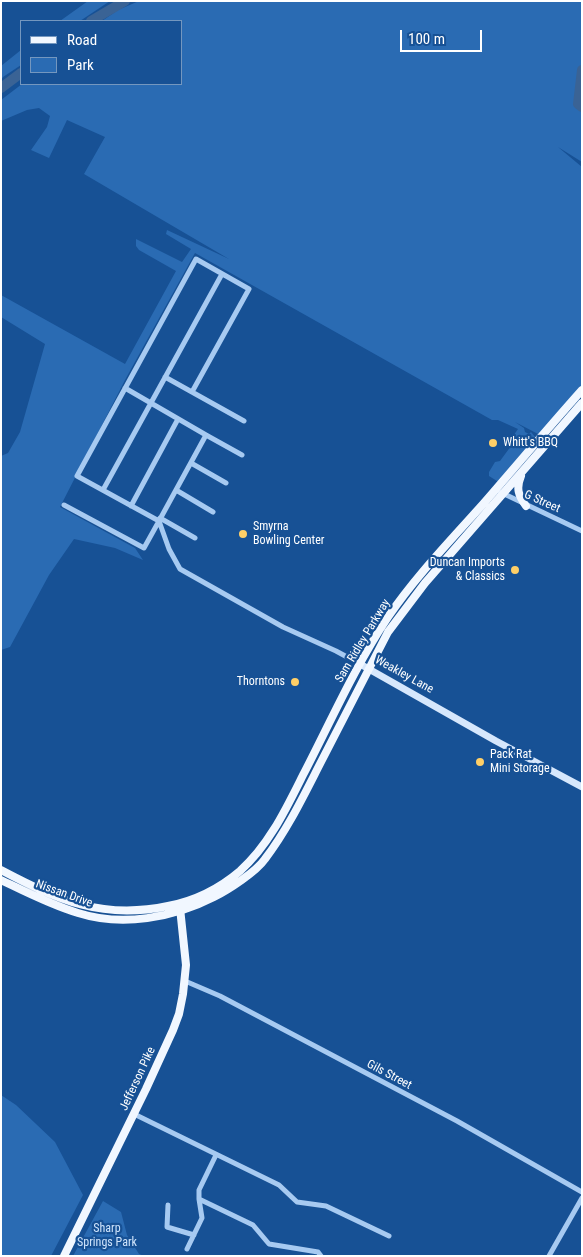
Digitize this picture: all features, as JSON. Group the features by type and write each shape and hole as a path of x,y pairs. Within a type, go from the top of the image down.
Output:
{"main road":[{"name":"Sam Ridley Parkway","path":"179,908 204,902 226,891 264,860 297,808 388,632 405,608 582,390"},
{"name":"Sam Ridley Parkway","path":"179,908 220,885 240,871 258,853 281,819 360,664 388,618 410,589 500,492 523,471 582,403"},
{"path":"523,471 518,484 518,493 526,506"},
{"name":"Weakley Lane","path":"360,664 582,787"},
{"name":"Nissan Drive","path":"1,870 63,900 86,906 111,910 179,908"},
{"name":"Nissan Drive","path":"1,880 43,901 79,914 111,920 150,918 179,908"},
{"name":"Jefferson Pike","path":"63,1254 134,1114 179,1014 185,981 185,950 179,908"}],"street":[{"path":"192,392 250,289 196,259 78,476 131,506 195,538"},
{"path":"103,490 222,274"},
{"path":"165,377 244,421"},
{"path":"125,388 242,455"},
{"path":"131,506 178,419"},
{"path":"64,504 144,548 206,436"},
{"path":"191,463 226,483"},
{"path":"176,490 212,512"},
{"name":"G Street","path":"500,492 582,531"},
{"name":"Weakley Lane","path":"160,520 169,550 180,569 283,627 360,664"},
{"name":"Gils Street","path":"185,981 220,996 457,1121 582,1192"},
{"path":"134,1114 279,1185 297,1202 326,1206 388,1236"},
{"path":"187,1249 202,1218 199,1190 216,1155"},
{"path":"550,1256 582,1198"},
{"path":"200,1199 253,1224 269,1244 318,1252 321,1256"},
{"path":"168,1205 167,1227 194,1235"}],"green space":[{"path":"88,1 110,1 82,20 61,20"},
{"path":"139,1 582,1 582,162 558,147 582,167 582,385 540,435 515,422 524,428 525,432 529,434 531,432 536,438 500,480 497,481 489,476 489,472 495,462 500,461 511,446 511,439 518,429 498,420 492,420 195,253 125,380 60,507 135,548 143,560 115,548 74,539 49,575 10,647 1,650 1,456 8,453 20,432 45,344 1,317 1,295 125,364 176,271 139,250 136,246 136,239 182,262 191,249 166,234 167,230 229,259 84,174 105,137 67,120 49,158 31,150 47,127 50,116 39,108 27,110 1,121 1,100 21,85 182,85 182,20 103,20 118,10"},
{"path":"20,51 20,66 1,80 1,66"},
{"path":"1,1095 16,1105 55,1142 83,1195 51,1256 1,1256"},
{"name":"Sharp Springs Park","path":"103,1201 121,1212 127,1235 139,1254 144,1256 73,1256"}],"waterway":[{"path":"93,20 125,1"},
{"path":"582,70 578,104 582,107"},
{"path":"1,88 20,74"}],"place":[{"name":"Whitt's BBQ","path":"493,443"},
{"name":"Smyrna Bowling Center","path":"243,534"},
{"name":"Duncan Imports & Classics","path":"515,570"},
{"name":"Thorntons","path":"295,682"},
{"name":"Pack Rat Mini Storage","path":"480,762"}]}
